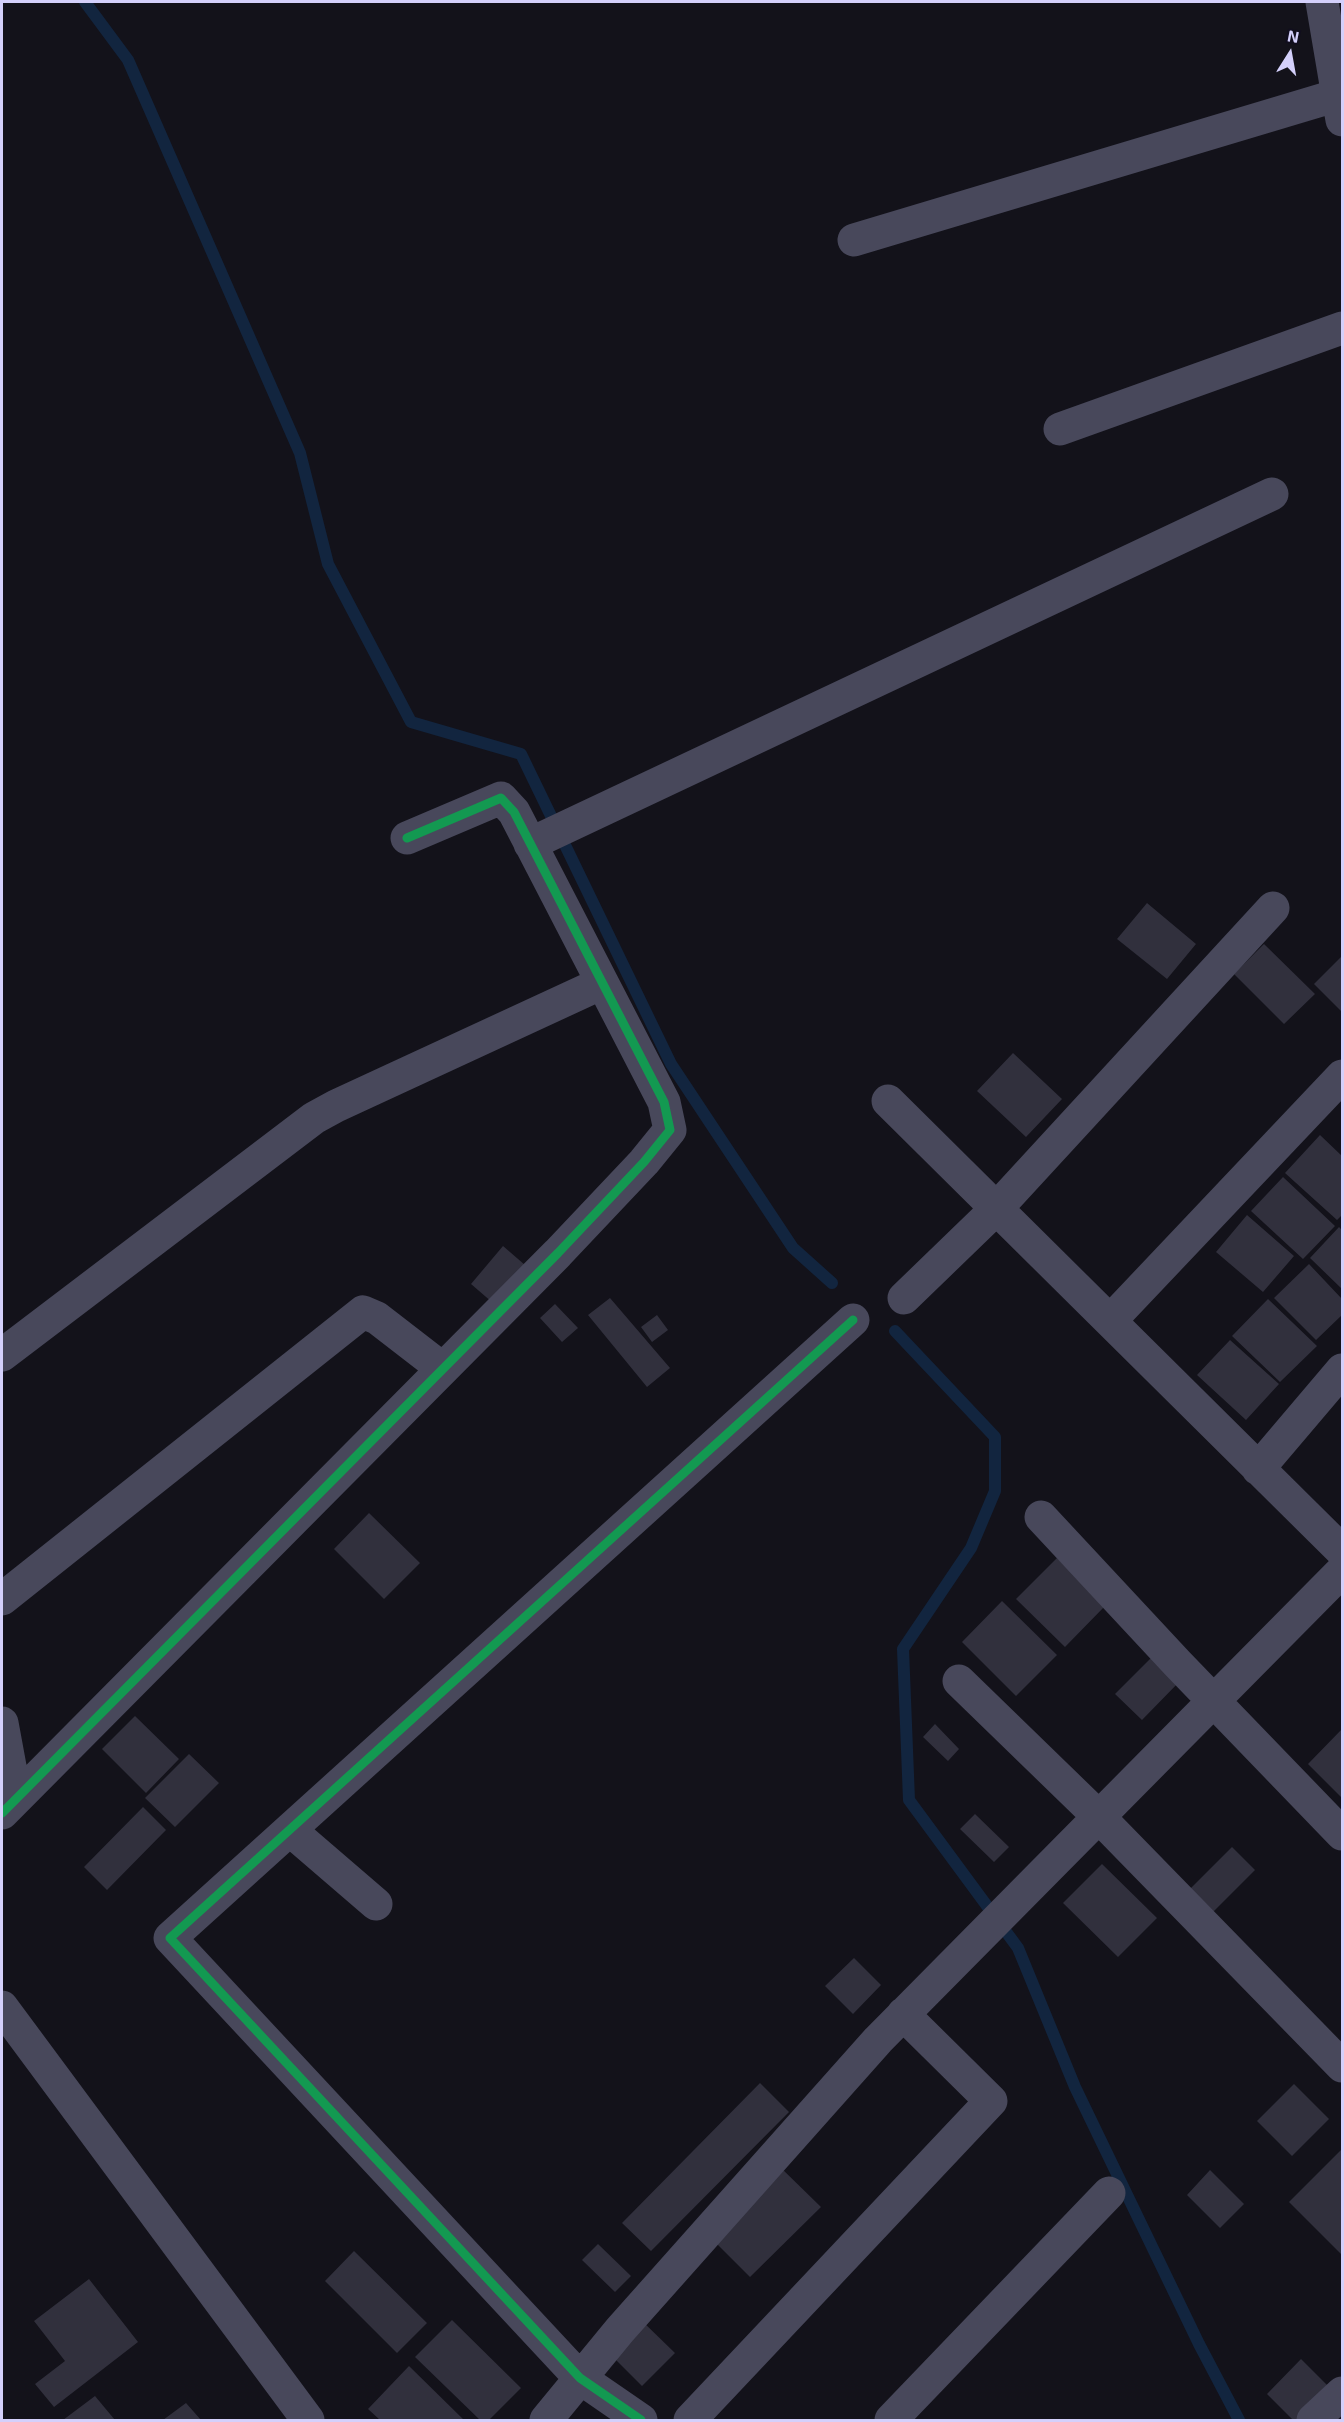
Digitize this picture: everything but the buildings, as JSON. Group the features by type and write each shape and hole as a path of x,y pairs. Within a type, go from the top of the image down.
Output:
{"street":[{"path":"854,240 1340,108 1322,2"},
{"path":"1060,429 1342,328"},
{"path":"532,843 1272,494"},
{"path":"9,1806 558,1253 644,1162 670,1130 664,1102 514,812 501,798 407,838"},
{"path":"904,1298 996,1209 1273,908"},
{"path":"2,1355 314,1118 602,983"},
{"path":"1110,1321 1342,1076"},
{"path":"888,1101 1342,1551"},
{"path":"2,1599 363,1312 377,1318 443,1369"},
{"path":"641,2421 580,2378 170,1938 853,1320"},
{"path":"1258,1469 1342,1370"},
{"path":"1041,1517 1342,1834"},
{"path":"546,2421 620,2330 903,2014 1342,1571"},
{"path":"959,1681 1098,1816 1342,2066"},
{"path":"2,1723 9,1806"},
{"path":"290,1830 376,1904"},
{"path":"2,2007 308,2421"},
{"path":"690,2421 991,2101 903,2014"},
{"path":"891,2421 1109,2193"},
{"path":"1313,2421 1342,2392"}],"waterway":[{"path":"85,2 128,60 300,453 328,564 411,722 521,754 671,1064 793,1248 832,1283"},
{"path":"895,1331 995,1437 995,1491 971,1548 903,1649 909,1800 1018,1948 1075,2087 1199,2344 1239,2420"}],"cycle path":[{"path":"2,1813 558,1253 644,1162 670,1130 664,1102 514,812 501,798 407,838"},
{"path":"641,2420 580,2378 170,1938 853,1320"}]}
